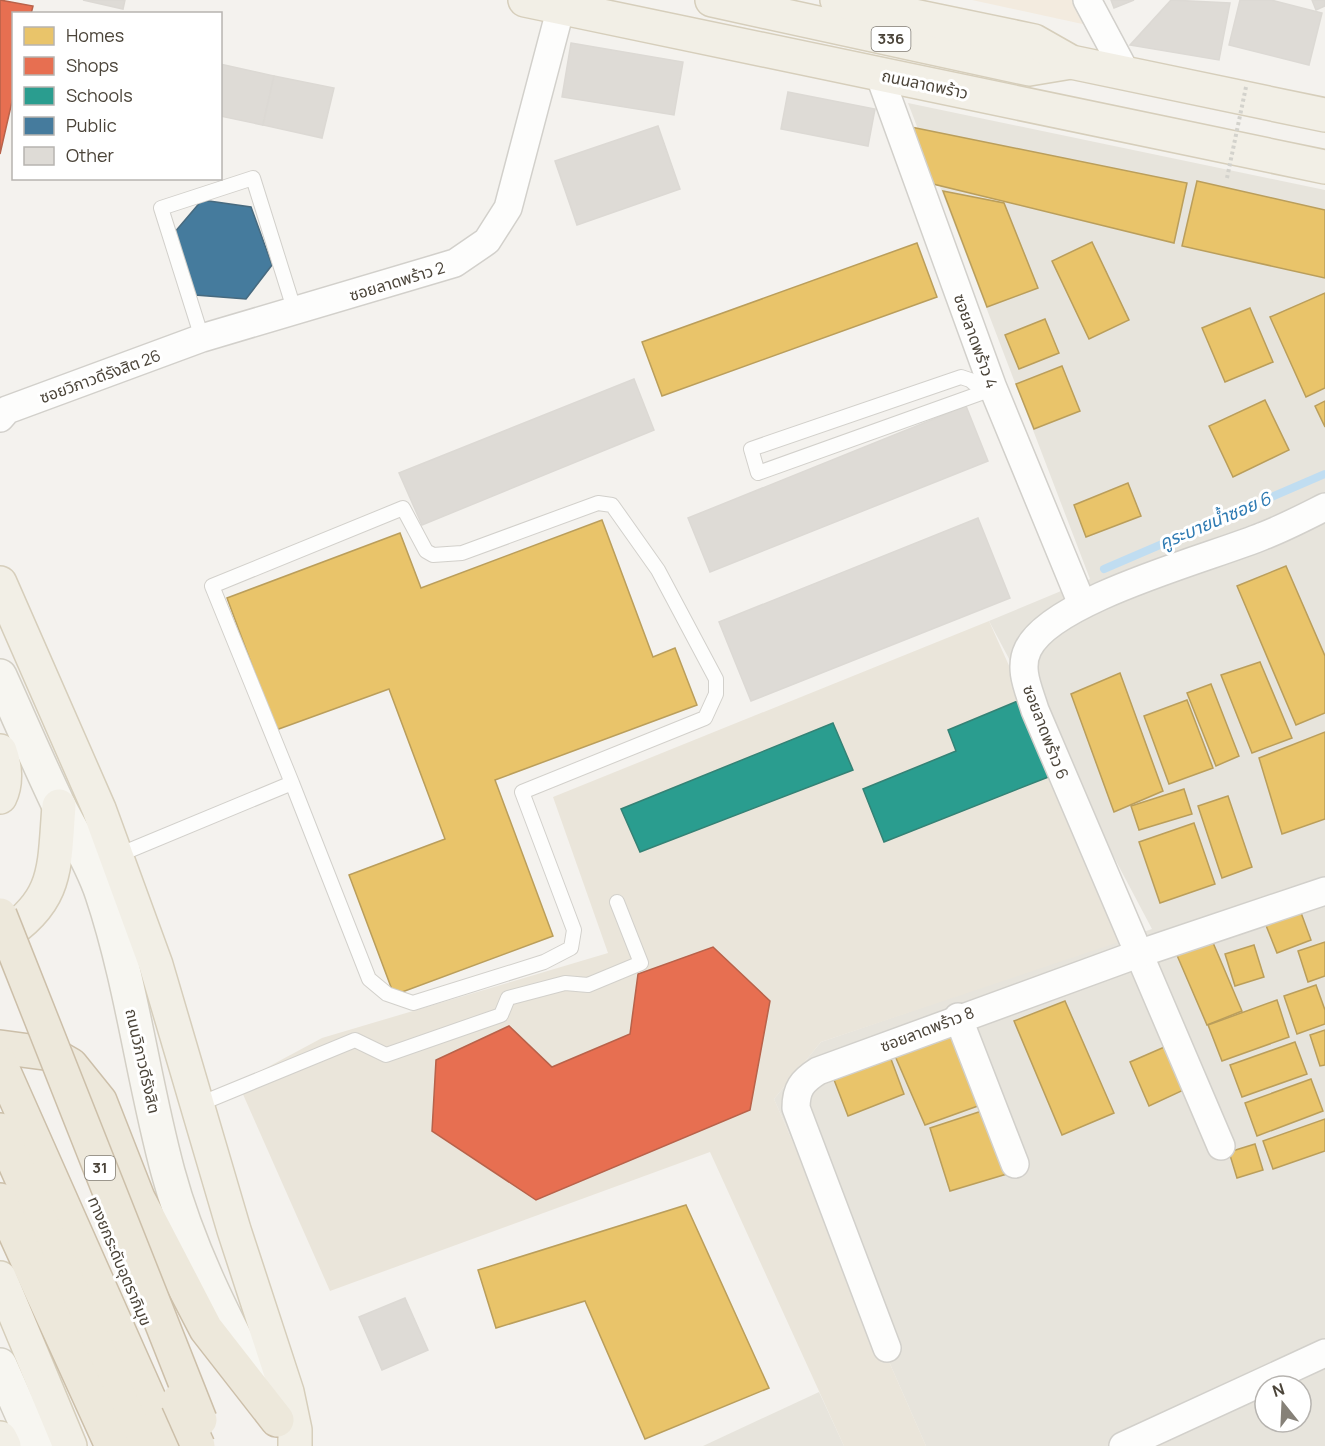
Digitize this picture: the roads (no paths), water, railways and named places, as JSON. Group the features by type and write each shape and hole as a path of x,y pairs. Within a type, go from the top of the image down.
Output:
{"highway":[{"name":"31","path":"0,915 203,1437"},
{"name":"ทางยกระดับอุตราภิมุข","path":"0,976 203,1437"},
{"path":"0,1047 52,1054 70,1065 100,1101 138,1198 206,1329 286,1437"},
{"name":"ทางยกระดับอุตราภิมุข","path":"0,1064 170,1446"},
{"path":"0,1130 141,1446"},
{"path":"0,1200 112,1446"}],"main road":[{"name":"ถนนลาดพร้าว","path":"525,0 1325,167"},
{"name":"336","path":"712,0 1029,69 1071,62"},
{"path":"837,0 1034,41 1071,62 1325,114"},
{"path":"0,582 99,809 156,965 286,1392 295,1430 286,1437"},
{"name":"ถนนวิภาวดีรังสิต","path":"0,676 59,806 82,845 101,893 116,944 168,1172 184,1226 209,1286 286,1437"},
{"path":"0,751 4,765 3,791 0,797"},
{"path":"0,938 21,924 35,909 54,875 59,806"},
{"path":"0,1278 70,1446"},
{"path":"0,1365 36,1446"},
{"path":"0,1438 4,1446"}],"street":[{"path":"1087,0 1126,73"},
{"name":"ซอยลาดพร้าว 2","path":"202,338 454,263 487,241 508,208 561,8"},
{"name":"ซอยลาดพร้าว 4","path":"879,74 988,390 1082,604"},
{"name":"ซอยวิภาวดีรังสิต 26","path":"0,418 7,410 202,338"},
{"name":"ซอยลาดพร้าว 6","path":"1221,1146 1035,710 1023,670 1028,648 1045,629 1082,604 1265,536 1325,507"},
{"name":"ซอยลาดพร้าว 8","path":"887,1348 800,1119 796,1096 802,1081 818,1071 958,1017 1325,891"},
{"path":"958,1017 1015,1164"},
{"path":"1123,1446 1325,1353"}],"lane":[{"path":"202,338 161,208 253,178 295,312"},
{"path":"961,377 988,390 759,473 751,449 961,377"},
{"path":"598,502 612,505 658,570 716,679 716,694 705,718 522,792 574,930 571,948 544,962 413,1003 387,994 369,979 292,783 212,586 403,508 426,551 433,555 443,555 462,553 598,502"},
{"path":"116,856 292,783"},
{"path":"197,1105 355,1040 386,1054 501,1015 508,999 565,983 588,986 641,963 617,902"}],"waterway":[{"name":"คูระบายน้ำซอย 6","path":"1104,569 1325,474"}]}
